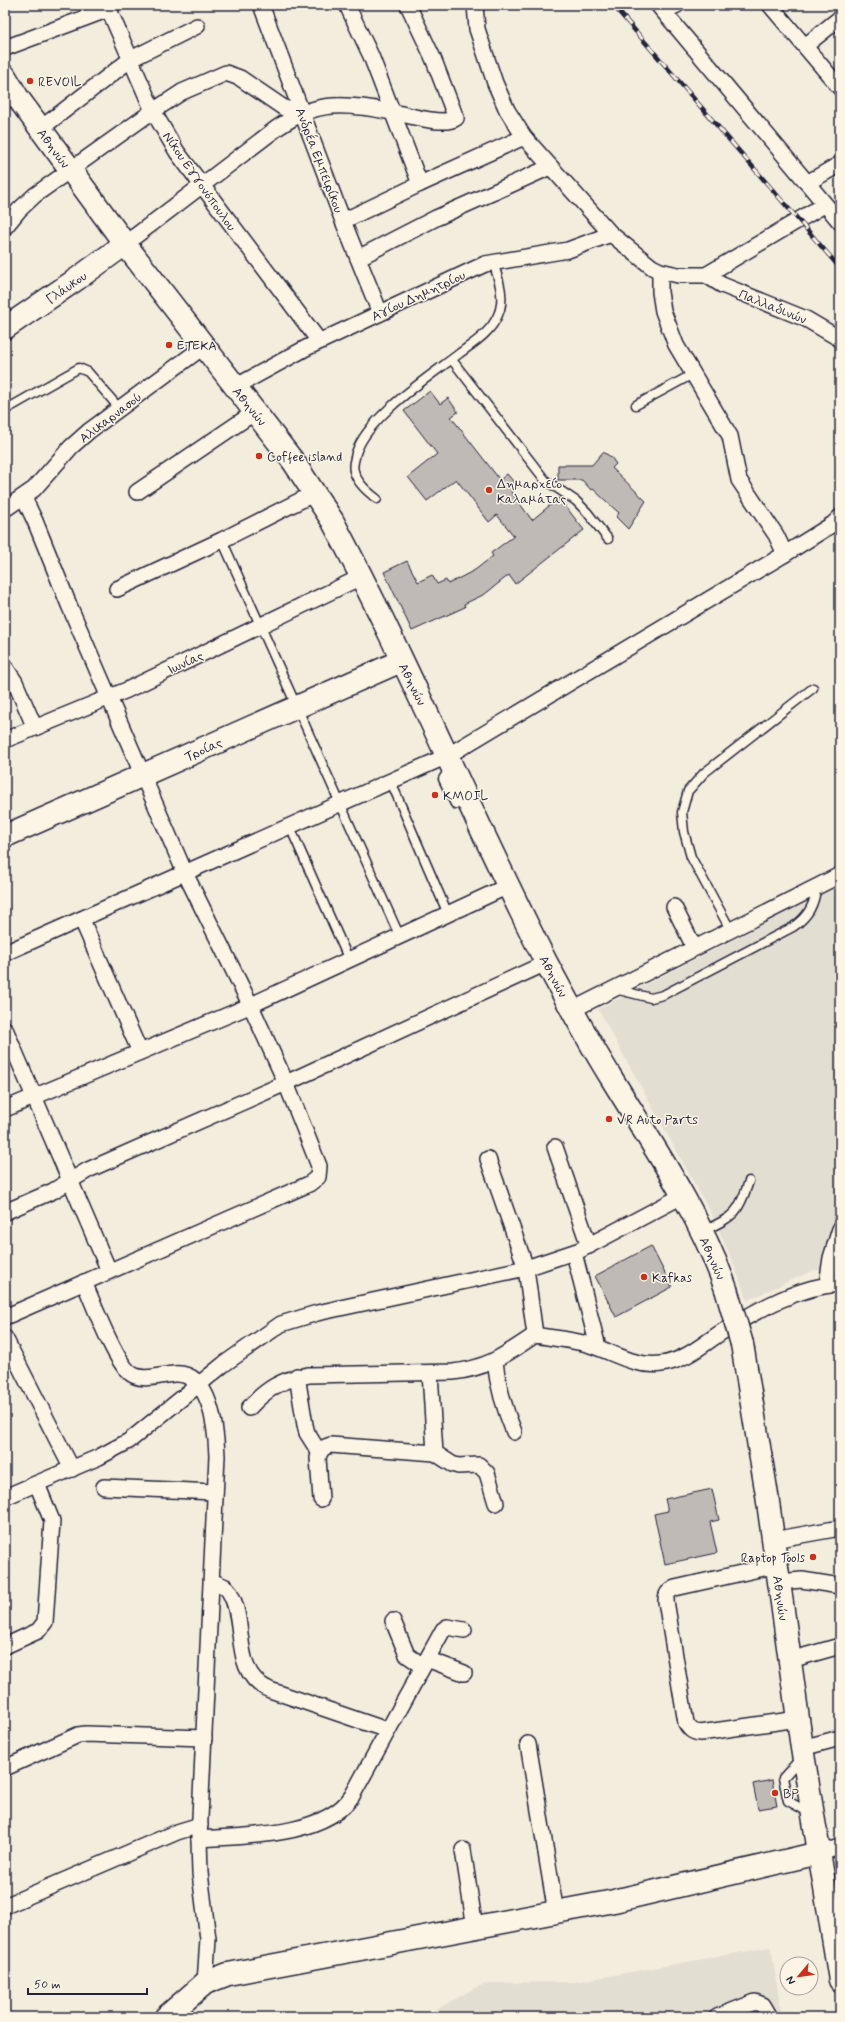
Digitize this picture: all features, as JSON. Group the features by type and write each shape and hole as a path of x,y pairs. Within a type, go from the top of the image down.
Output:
{"main road":[{"name":"Αθηνών","path":"6,78 70,170 125,244 203,347 255,412 315,493 335,527 361,577 508,886 546,962 594,1049 653,1145 682,1196 716,1261 742,1344 773,1540 803,1752 819,1853 838,1951 840,1980"},
{"name":"Γλάυκου","path":"5,328 125,244"},
{"name":"Τροίας","path":"5,836 401,661"},
{"path":"166,2017 205,1983 228,1974 556,1913 614,1901 819,1853"}],"street":[{"name":"Ανδρέα Εμπειρίκου","path":"261,5 343,221 380,313"},
{"path":"347,5 371,56 420,184"},
{"path":"125,244 277,128 302,113 325,107 345,106 392,112 437,121 452,121 456,118 433,58 408,5"},
{"path":"475,5 477,29 495,83 507,110 524,137 612,234 645,262 660,271 687,276 706,275 824,205"},
{"path":"677,5 661,8 824,205 840,222"},
{"path":"770,5 840,88"},
{"path":"5,48 110,6"},
{"name":"Νίκου Εγγονόπουλου","path":"110,6 153,110 177,152 319,342"},
{"path":"805,46 840,18"},
{"path":"40,128 131,59 197,26"},
{"path":"5,227 27,202 153,110 182,92 226,73 240,78 284,108 302,113"},
{"path":"343,221 524,137"},
{"path":"807,183 840,164"},
{"path":"358,258 436,218 550,167"},
{"name":"Αγίου Δημητρίου","path":"235,387 266,368 319,342 492,262 568,250 612,234"},
{"path":"660,271 660,292 665,317 676,345 730,436 738,480 776,535 785,554"},
{"name":"Παλλαδινών","path":"706,275 729,288 806,319 840,339"},
{"name":"Αλικαρνασού","path":"5,509 24,498 34,489 80,438 120,410 203,347"},
{"path":"137,492 255,412"},
{"path":"117,589 222,540 315,493"},
{"path":"5,1317 309,1184 318,1176 319,1166 286,1083 251,1006 185,873 24,498"},
{"path":"5,953 340,804 391,782 449,761 785,554 833,524 840,517"},
{"name":"Ιωνίας","path":"5,740 109,697 361,577"},
{"path":"5,667 15,682 35,728"},
{"path":"572,1010 694,947 840,875"},
{"path":"5,1109 251,1006 508,886"},
{"path":"674,907 694,947"},
{"path":"82,920 140,1052"},
{"path":"5,1212 53,1191 82,1173 286,1083 546,962"},
{"path":"5,1029 109,1271"},
{"path":"555,1147 589,1246"},
{"path":"488,1159 526,1268 535,1335"},
{"path":"5,1497 72,1469 129,1441 199,1383 266,1334 291,1320 353,1305 526,1268 574,1253 682,1196"},
{"path":"249,1408 261,1395 274,1385 297,1376 330,1374 430,1373 474,1370 495,1362 535,1335 598,1347 632,1362 654,1364 666,1363 685,1356 725,1330 767,1307 808,1289 833,1285 831,1258 840,1229"},
{"path":"574,1253 598,1347"},
{"path":"84,1282 120,1361 130,1373 142,1378 175,1374 187,1375 199,1383 216,1428 217,1456 212,1582 199,1832 200,1873 208,1939 205,1983"},
{"path":"5,1338 72,1469"},
{"path":"495,1362 498,1388 514,1432"},
{"path":"430,1373 435,1453"},
{"path":"297,1376 306,1429 319,1452"},
{"path":"321,1499 318,1458 319,1452 324,1447 331,1446 435,1453 452,1464 458,1466 474,1464 484,1468 496,1503"},
{"path":"5,1646 38,1631 45,1622 52,1521 37,1484"},
{"path":"104,1487 215,1492"},
{"path":"773,1540 840,1528"},
{"path":"798,1720 700,1733 694,1732 689,1728 686,1723 666,1595 670,1590 675,1588 778,1574 802,1580 840,1586"},
{"path":"212,1582 228,1589 234,1600 238,1616 242,1656 248,1671 254,1680 270,1690 387,1730"},
{"path":"393,1621 407,1655 425,1663 464,1673"},
{"path":"5,1906 178,1832 270,1835 331,1815 350,1799 445,1628 447,1627 464,1630"},
{"path":"790,1660 840,1646"},
{"path":"5,1768 78,1735 204,1738"},
{"path":"803,1752 840,1738"},
{"path":"528,1744 556,1913"},
{"path":"819,1853 840,1847"},
{"path":"462,1850 475,1928"},
{"path":"717,2017 755,2002 763,2005 770,2017"}],"lane":[{"path":"377,498 361,484 354,470 355,459 362,439 371,427 389,409 484,335 493,325 499,313 501,291 492,262"},
{"path":"452,360 546,480 576,501 588,512 608,539"},
{"path":"5,410 79,368 88,372 120,410"},
{"path":"636,405 693,374"},
{"path":"222,540 400,937"},
{"path":"730,929 691,857 684,832 682,812 688,791 704,772 813,688"},
{"path":"391,782 448,914"},
{"path":"290,827 349,960"},
{"path":"614,988 651,998 663,995 793,927 809,913 813,904 817,886"},
{"path":"701,1232 727,1219 735,1213 741,1204 749,1182"}],"shaded area":[{"path":"840,885 840,1270 814,1270 747,1300 733,1262 713,1217 598,1009"},
{"path":"771,1947 782,2017 422,2017 479,1986 492,1983 575,1982"}],"building":[{"name":"Δημαρχείο Καλαμάτας","path":"430,391 440,404 448,398 458,412 451,417 500,480 507,474 518,487 511,492 532,520 559,498 584,530 515,584 509,575 485,594 464,604 465,607 412,631 384,572 407,561 418,582 432,575 437,584 446,580 448,584 475,570 493,556 491,553 514,536 497,515 489,522 456,479 427,501 408,477 437,454 404,411"},
{"path":"603,452 611,457 616,464 612,468 646,501 628,529 616,517 619,513 593,489 591,490 582,480 558,480 558,465 592,465"},
{"path":"651,1246 672,1287 616,1317 595,1276"},
{"path":"712,1489 719,1520 710,1522 717,1553 665,1564 654,1514 668,1511 665,1499"},
{"path":"772,1780 777,1806 758,1809 753,1784"}],"railway":[{"path":"613,5 840,268"}],"place":[{"name":"REVOIL","path":"30,81"},
{"name":"ΕΤΕΚΑ","path":"169,345"},
{"name":"Coffee island","path":"259,456"},
{"name":"Δημαρχείο Καλαμάτας","path":"489,490"},
{"name":"KMOIL","path":"435,795"},
{"name":"VR Auto Parts","path":"609,1119"},
{"name":"Kafkas","path":"644,1277"},
{"name":"Raptop Tools","path":"813,1557"},
{"name":"BP","path":"775,1793"}]}
